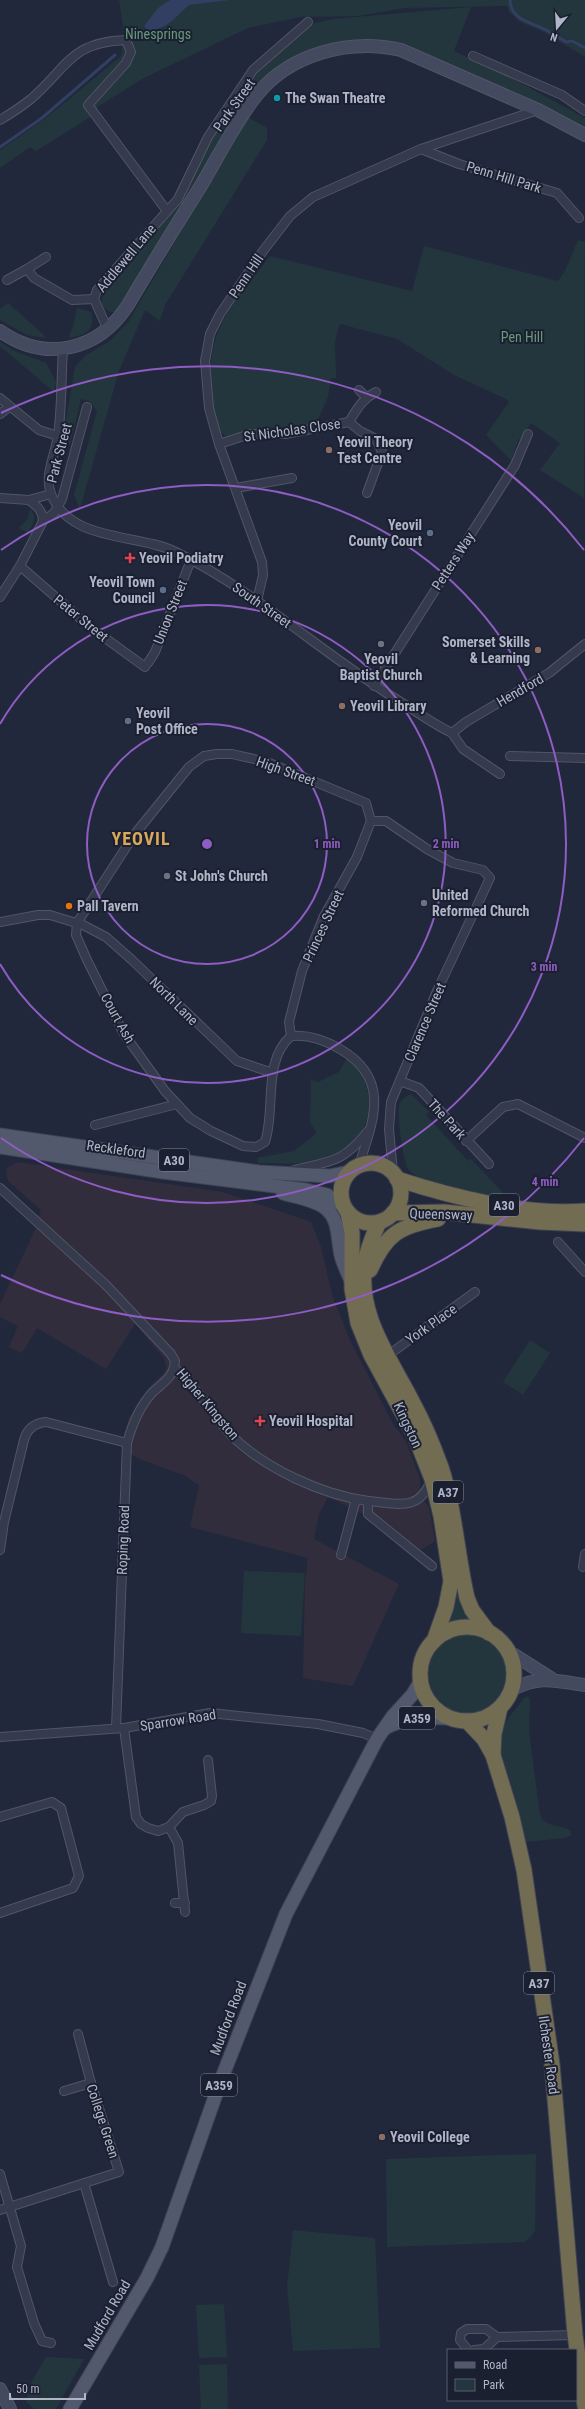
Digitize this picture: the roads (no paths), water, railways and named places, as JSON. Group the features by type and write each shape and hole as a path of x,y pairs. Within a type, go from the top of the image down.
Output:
{"highway":[{"path":"377,1164 395,1176 401,1194 399,1202 393,1213 379,1222 366,1222 346,1209 341,1199 342,1185 354,1169 377,1164"},
{"name":"Queensway","path":"395,1176 424,1188 481,1201 548,1211 585,1210"},
{"name":"Kingston","path":"346,1209 352,1233 358,1281 371,1320 387,1356 413,1402 436,1453 453,1508 467,1598 472,1610 489,1633"},
{"name":"Queensway","path":"393,1213 426,1211 540,1222 585,1224"},
{"path":"358,1281 381,1248 399,1230 420,1221 468,1214"},
{"name":"Kingston","path":"379,1222 358,1281 355,1312 361,1333 408,1421 432,1479 444,1529 451,1581 446,1607 434,1641"},
{"name":"A37","path":"459,1628 474,1628 489,1633 508,1651 514,1670 512,1689 500,1708 481,1720 467,1721 450,1718 438,1711 428,1702 420,1682 423,1657 434,1641 446,1632 459,1628"},
{"name":"Ilchester Road","path":"493,1755 494,1734 500,1708"},
{"name":"Ilchester Road","path":"467,1721 484,1739 493,1755 521,1851 551,2056 577,2349"},
{"name":"Ilchester Road","path":"577,2349 585,2406"}],"main road":[{"name":"Reckleford","path":"0,1135 280,1174 330,1176 354,1169"},
{"name":"Reckleford","path":"0,1148 320,1192 346,1209"},
{"path":"248,1183 313,1202 329,1212 336,1225 341,1257 358,1281"},
{"name":"Mudford Road","path":"70,2409 148,2278 159,2253 221,2080 286,1914 377,1739 393,1716 408,1700 420,1682"},
{"name":"A359","path":"385,1728 404,1720 425,1717 450,1718"}],"street":[{"name":"Addlewell Lane","path":"108,330 94,299 97,290 178,199 208,136 253,70 308,22"},
{"name":"Addlewell Lane","path":"0,120 31,99 74,54 104,41 126,40 131,52 126,63 88,105 167,211"},
{"name":"Park Street","path":"0,331 24,345 43,349 63,349 91,341 108,330 118,320 128,305 256,96 276,77 304,59 322,52 354,46 389,47 434,63 538,110 585,135"},
{"path":"473,56 562,96 585,112"},
{"name":"Penn Hill","path":"257,601 263,575 262,562 219,444 209,408 205,361 210,334 220,314 258,258 290,216 314,196 421,149 538,110"},
{"name":"Penn Hill Park","path":"421,149 459,164 557,193 579,218"},
{"path":"7,280 46,257"},
{"path":"27,269 34,278 72,300 94,299"},
{"path":"0,597 20,566 43,521 54,513 59,506 51,494 48,476 58,436 63,349"},
{"path":"359,390 366,397"},
{"path":"350,422 366,397 376,392"},
{"path":"0,398 9,407 39,430 58,436"},
{"name":"Park Street","path":"59,506 86,406"},
{"path":"0,414 9,407"},
{"name":"St Nicholas Close","path":"219,444 250,434 285,434 350,422 360,431 376,439 382,452 367,492"},
{"name":"Petters Way","path":"374,686 515,465 528,434"},
{"path":"236,488 292,478"},
{"path":"0,498 29,500 51,494"},
{"path":"29,500 38,507 43,515 43,521"},
{"name":"South Street","path":"59,506 68,516 92,530 174,551 191,560 257,601 374,686 452,733"},
{"name":"Union Street","path":"146,665 155,652 191,560"},
{"name":"Peter Street","path":"20,566 90,626 146,665"},
{"name":"Hendford","path":"452,733 466,722 549,673 585,644"},
{"path":"452,733 463,749 500,774"},
{"name":"High Street","path":"77,923 134,835 196,760 217,754 267,762 366,803 371,821"},
{"path":"510,756 585,758"},
{"name":"Clarence Street","path":"371,821 386,821 427,849 453,864 483,870 488,873 490,878 436,991 391,1102 389,1115 395,1176"},
{"name":"Princes Street","path":"291,1036 289,1022 302,971 323,918 357,857 371,821"},
{"name":"North Lane","path":"0,922 38,915 50,915 77,923 106,938 132,960 237,1061 273,1073"},
{"name":"Court Ash","path":"77,923 76,935 84,954 124,1034 177,1104 190,1118 211,1131 243,1146 256,1147 265,1142 269,1131 273,1073 280,1045 291,1036"},
{"path":"291,1036 304,1035 330,1044 355,1058 365,1069 371,1081 375,1098 371,1127 354,1169"},
{"name":"The Park","path":"400,1081 419,1088 466,1141 489,1164"},
{"path":"95,1125 177,1104"},
{"path":"466,1141 503,1107 518,1104 585,1138"},
{"name":"Reckleford","path":"280,1174 338,1159 353,1149 371,1127"},
{"name":"Higher Kingston","path":"0,1188 132,1312 171,1354 174,1361 174,1367 231,1435 259,1459 323,1490 368,1501 408,1504 417,1501 424,1495 432,1479"},
{"path":"558,1242 585,1272"},
{"name":"York Place","path":"387,1356 475,1292"},
{"name":"Roping Road","path":"169,1827 158,1831 148,1828 136,1816 120,1728 127,1443 137,1414 152,1393 169,1377 174,1367"},
{"path":"0,1550 4,1522 20,1455 26,1435 30,1428 46,1422 127,1443"},
{"path":"341,1555 356,1499"},
{"path":"368,1501 368,1514 426,1556 432,1566"},
{"path":"583,1566 585,1554"},
{"path":"508,1651 552,1679"},
{"path":"512,1689 535,1680 552,1679 585,1685"},
{"name":"Sparrow Road","path":"0,1737 120,1728 210,1712 318,1724 363,1732 377,1739"},
{"path":"185,1912 178,1844 169,1827 183,1812 211,1801 212,1796 208,1760"},
{"path":"0,1817 52,1802 61,1808 78,1876 73,1888 0,1914"},
{"path":"175,1903 185,1903"},
{"name":"College Green","path":"0,2210 119,2172 91,2083 78,2034"},
{"path":"64,2091 91,2083"},
{"path":"0,2174 21,2246 17,2267 21,2281 38,2336 46,2343 51,2342"},
{"path":"84,2183 113,2282"},
{"path":"467,2349 460,2340 461,2333 466,2329 486,2330 497,2336 575,2335"},
{"path":"484,2349 497,2336"},
{"path":"0,2389 10,2409"}],"water":[{"path":"170,0 230,0 189,5 168,24 149,32 144,26 158,8"}],"waterway":[{"path":"510,0 513,12 517,16 527,22 547,30 566,42 572,41 585,48"},
{"path":"0,147 42,118 115,55"}],"place":[{"name":"The Swan Theatre","path":"277,98"},
{"name":"Yeovil Theory Test Centre","path":"329,450"},
{"name":"Yeovil County Court","path":"430,533"},
{"name":"Yeovil Podiatry","path":"130,558"},
{"name":"Yeovil Town Council","path":"163,590"},
{"name":"Yeovil Baptist Church","path":"381,644"},
{"name":"Somerset Skills & Learning","path":"538,650"},
{"name":"Yeovil Library","path":"342,706"},
{"name":"Yeovil Post Office","path":"128,721"},
{"name":"St John's Church","path":"167,876"},
{"name":"United Reformed Church","path":"424,903"},
{"name":"Pall Tavern","path":"69,906"},
{"name":"Yeovil Hospital","path":"260,1421"},
{"name":"Yeovil College","path":"382,2137"}],"district":[{"name":"YEOVIL","path":"141,838"}],"park label":[{"name":"Ninesprings","path":"158,34"},
{"name":"Pen Hill","path":"522,337"}]}
